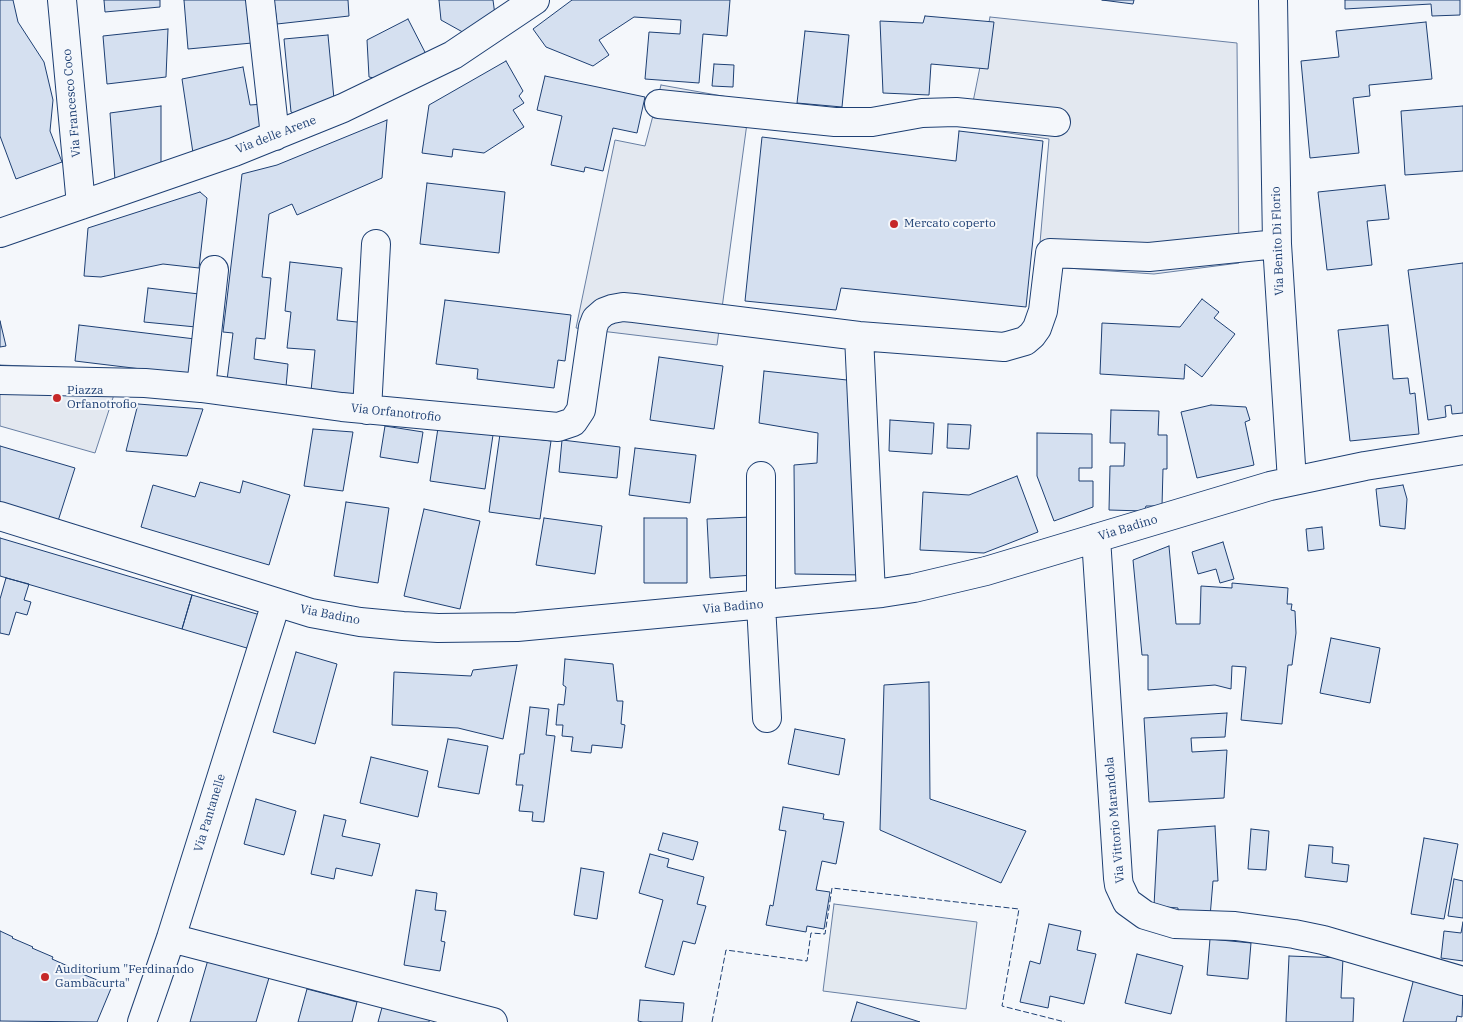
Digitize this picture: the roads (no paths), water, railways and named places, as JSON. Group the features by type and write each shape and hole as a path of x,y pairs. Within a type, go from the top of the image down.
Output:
{"street":[{"name":"Via Francesco Coco","path":"62,0 81,205"},
{"path":"260,0 275,136"},
{"name":"Via delle Arene","path":"0,233 275,136 343,108 433,65 484,35 535,0"},
{"name":"Via Benito Di Florio","path":"1273,0 1277,244 1292,481"},
{"path":"659,104 834,122 872,122 944,112 1056,122"},
{"path":"367,410 376,244"},
{"path":"871,594 859,336 992,347 1015,345 1032,336 1041,318 1045,302 1050,253 1149,257 1277,244"},
{"path":"201,388 214,270"},
{"name":"Via Orfanotrofio","path":"0,380 145,383 201,388 367,410 550,428 573,422 581,410 593,326 604,312 623,307 859,336"},
{"name":"Via Badino","path":"0,516 311,613 360,622 411,627 537,626 871,594 914,588 970,576 1238,495 1292,481 1365,466 1463,450"},
{"path":"761,476 761,604 767,718"},
{"name":"Via Vittorio Marandola","path":"1096,538 1118,878 1122,893 1127,902 1145,915 1175,924 1235,926 1294,934 1323,940 1463,981"},
{"name":"Via Pantanelle","path":"142,1022 171,938 276,603"},
{"path":"171,938 493,1022"}],"place":[{"name":"Mercato coperto","path":"894,224"},
{"name":"Piazza Orfanotrofio","path":"57,398"},
{"name":"Auditorium \"Ferdinando Gambacurta\"","path":"45,977"}]}
